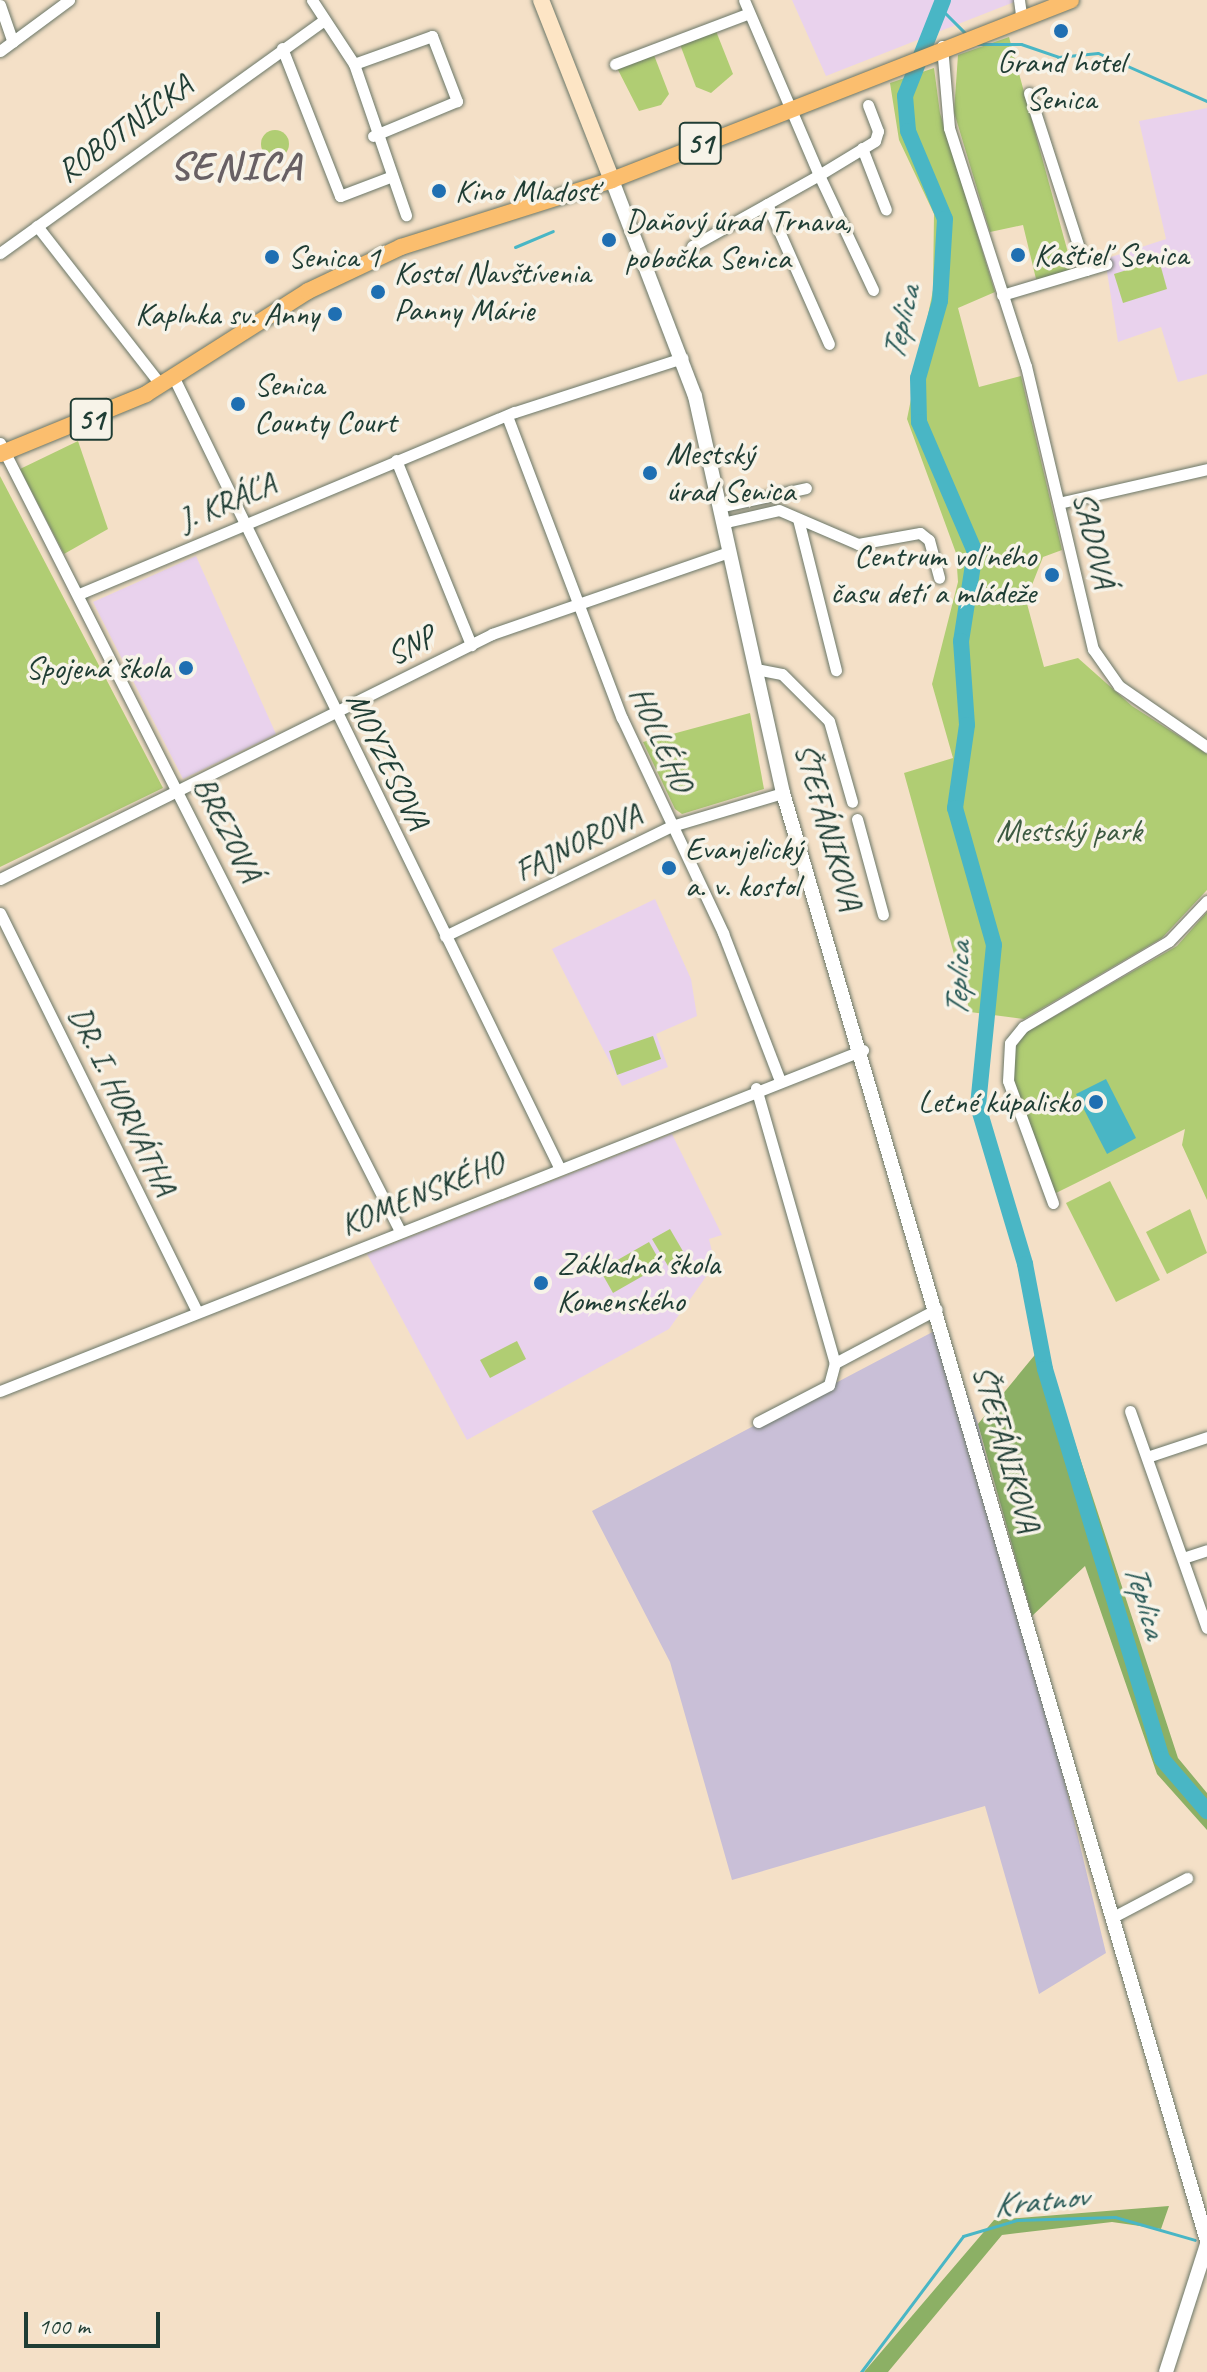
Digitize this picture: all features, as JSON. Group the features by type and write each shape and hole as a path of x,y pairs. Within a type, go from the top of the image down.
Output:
{"main road":[{"path":"541,0 612,180"},
{"name":"51","path":"2,450 167,380 308,291 401,247 612,180 979,31 1020,7 1071,0"}],"street":[{"path":"0,51 69,0"},
{"path":"312,0 321,22 354,64 373,136 406,215"},
{"path":"744,0 789,108 873,290"},
{"path":"0,5 13,42"},
{"path":"615,64 749,13"},
{"name":"ROBOTNÍCKA","path":"0,253 321,22"},
{"path":"354,64 432,36 457,101 373,136"},
{"name":"SADOVÁ","path":"943,45 949,128 1002,295 1101,666 1207,747"},
{"path":"282,48 340,196 390,177"},
{"path":"1029,93 1086,270"},
{"path":"692,246 862,148 878,131 868,105"},
{"path":"862,148 886,210"},
{"name":"ŠTEFÁNIKOVA","path":"612,180 682,358 761,670 783,793 864,1049 1111,1918 1207,2243"},
{"path":"767,204 829,344"},
{"name":"MOYZESOVA","path":"37,226 167,380 559,1167"},
{"path":"1002,295 1106,264"},
{"name":"J. KRÁĽA","path":"79,594 241,524 507,416 682,358"},
{"name":"HOLLÉHO","path":"507,416 578,599 779,1078"},
{"name":"BREZOVÁ","path":"2,450 79,594 400,1231"},
{"path":"396,460 471,645"},
{"path":"1059,503 1207,469"},
{"path":"719,507 806,488"},
{"path":"722,523 779,510 858,544 920,533 929,540 939,578"},
{"path":"798,519 836,670"},
{"name":"SNP","path":"0,879 179,793 471,645 578,599 729,552"},
{"name":"ŠTEFÁNIKOVA","path":"761,670 782,674 829,721 852,802"},
{"name":"FAJNOROVA","path":"445,936 672,826 783,793"},
{"name":"ŠTEFÁNIKOVA","path":"857,819 883,915"},
{"path":"1053,1203 1008,1081 1010,1043 1023,1027 1169,941 1207,901"},
{"name":"DR. I. HORVÁTHA","path":"0,913 197,1312"},
{"name":"KOMENSKÉHO","path":"0,1391 779,1078 864,1049"},
{"path":"756,1088 835,1363 829,1385 758,1422"},
{"path":"835,1363 937,1309"},
{"path":"1130,1411 1207,1628"},
{"path":"1147,1457 1207,1437"},
{"path":"1183,1558 1207,1550"},
{"path":"1193,1586 1207,1581"},
{"path":"1111,1918 1187,1878"},
{"path":"1166,2372 1207,2243"}],"shaded area":[{"path":"792,0 1019,0 826,76"},
{"path":"1207,108 1207,374 1178,382 1161,327 1118,342 1105,259 1166,239 1139,121"},
{"name":"Spojená škola","path":"196,556 276,734 183,779 93,602"},
{"path":"655,899 691,979 697,1016 656,1034 668,1067 622,1086 552,949"},
{"name":"Základná škola Komenského","path":"672,1134 722,1235 709,1239 715,1264 669,1329 467,1440 367,1254"},
{"path":"942,1327 978,1424 1106,1953 1039,1994 985,1806 732,1880 670,1662 592,1511"}],"green space":[{"path":"714,26 733,74 711,93 696,87 678,39"},
{"path":"1009,37 1073,271 1037,283 1023,225 990,232 954,112 958,55"},
{"path":"652,50 669,94 661,105 639,111 615,64"},
{"name":"Mestský park","path":"934,68 940,113 995,292 958,308 979,387 1021,376 1062,550 1043,557 1026,600 1044,667 1078,658 1132,706 1207,754 1207,890 1162,938 1024,1019 970,1012 904,773 953,758 932,684 958,582 956,553 907,419 933,290 934,214 899,140 890,83"},
{"path":"275,130 285,134 289,144 285,154 275,158 265,154 261,144 265,134"},
{"path":"1159,260 1167,289 1123,303 1114,274"},
{"path":"78,441 108,529 64,554 20,469"},
{"path":"0,476 163,788 0,867"},
{"path":"750,713 764,789 682,814 675,809 643,742"},
{"name":"Letné kúpalisko","path":"1207,912 1207,1200 1182,1145 1185,1129 1054,1194 1012,1076 1014,1049 1027,1032 1177,946"},
{"path":"653,1036 661,1059 617,1075 609,1051"},
{"path":"1110,1181 1160,1280 1116,1302 1066,1203"},
{"path":"1190,1209 1207,1253 1167,1274 1146,1232"},
{"path":"670,1229 691,1265 674,1276 652,1239"},
{"path":"649,1242 662,1265 613,1293 600,1270"},
{"path":"517,1341 526,1359 490,1378 480,1360"},
{"path":"1043,1345 1178,1758 1207,1793 1207,1830 1157,1774 1085,1566 1032,1616 978,1424"},
{"path":"1169,2206 1161,2229 1112,2222 1002,2235 888,2372 864,2372 994,2220"}],"water":[{"path":"1106,1079 1136,1138 1107,1154 1076,1094"}],"waterway":[{"name":"Teplica","path":"943,0 905,96 908,131 945,219 940,301 918,378 919,422 975,552 961,641 967,725 955,808 994,945 978,1106 1025,1264 1045,1369 1162,1759 1207,1811"},
{"path":"940,8 966,34"},
{"path":"977,44 1021,44 1058,57 1098,53 1207,101"},
{"path":"515,247 553,231"},
{"name":"Kratnov","path":"861,2372 963,2236 1017,2220 1115,2217 1195,2240"}],"place":[{"name":"Grand hotel Senica","path":"1061,31"},
{"name":"Kino Mladosť","path":"439,191"},
{"name":"Daňový úrad Trnava, pobočka Senica","path":"609,240"},
{"name":"Kaštieľ Senica","path":"1018,255"},
{"name":"Senica 1","path":"272,257"},
{"name":"Kostol Navštívenia Panny Márie","path":"378,292"},
{"name":"Kaplnka sv. Anny","path":"335,314"},
{"name":"Senica County Court","path":"238,404"},
{"name":"Mestský úrad Senica","path":"650,473"},
{"name":"Centrum voľného času detí a mládeže","path":"1052,575"},
{"name":"Spojená škola","path":"186,668"},
{"name":"Evanjelický a. v. kostol","path":"669,868"},
{"name":"Letné kúpalisko","path":"1096,1102"},
{"name":"Základná škola Komenského","path":"541,1283"}],"district":[{"name":"SENICA","path":"236,166"}]}
